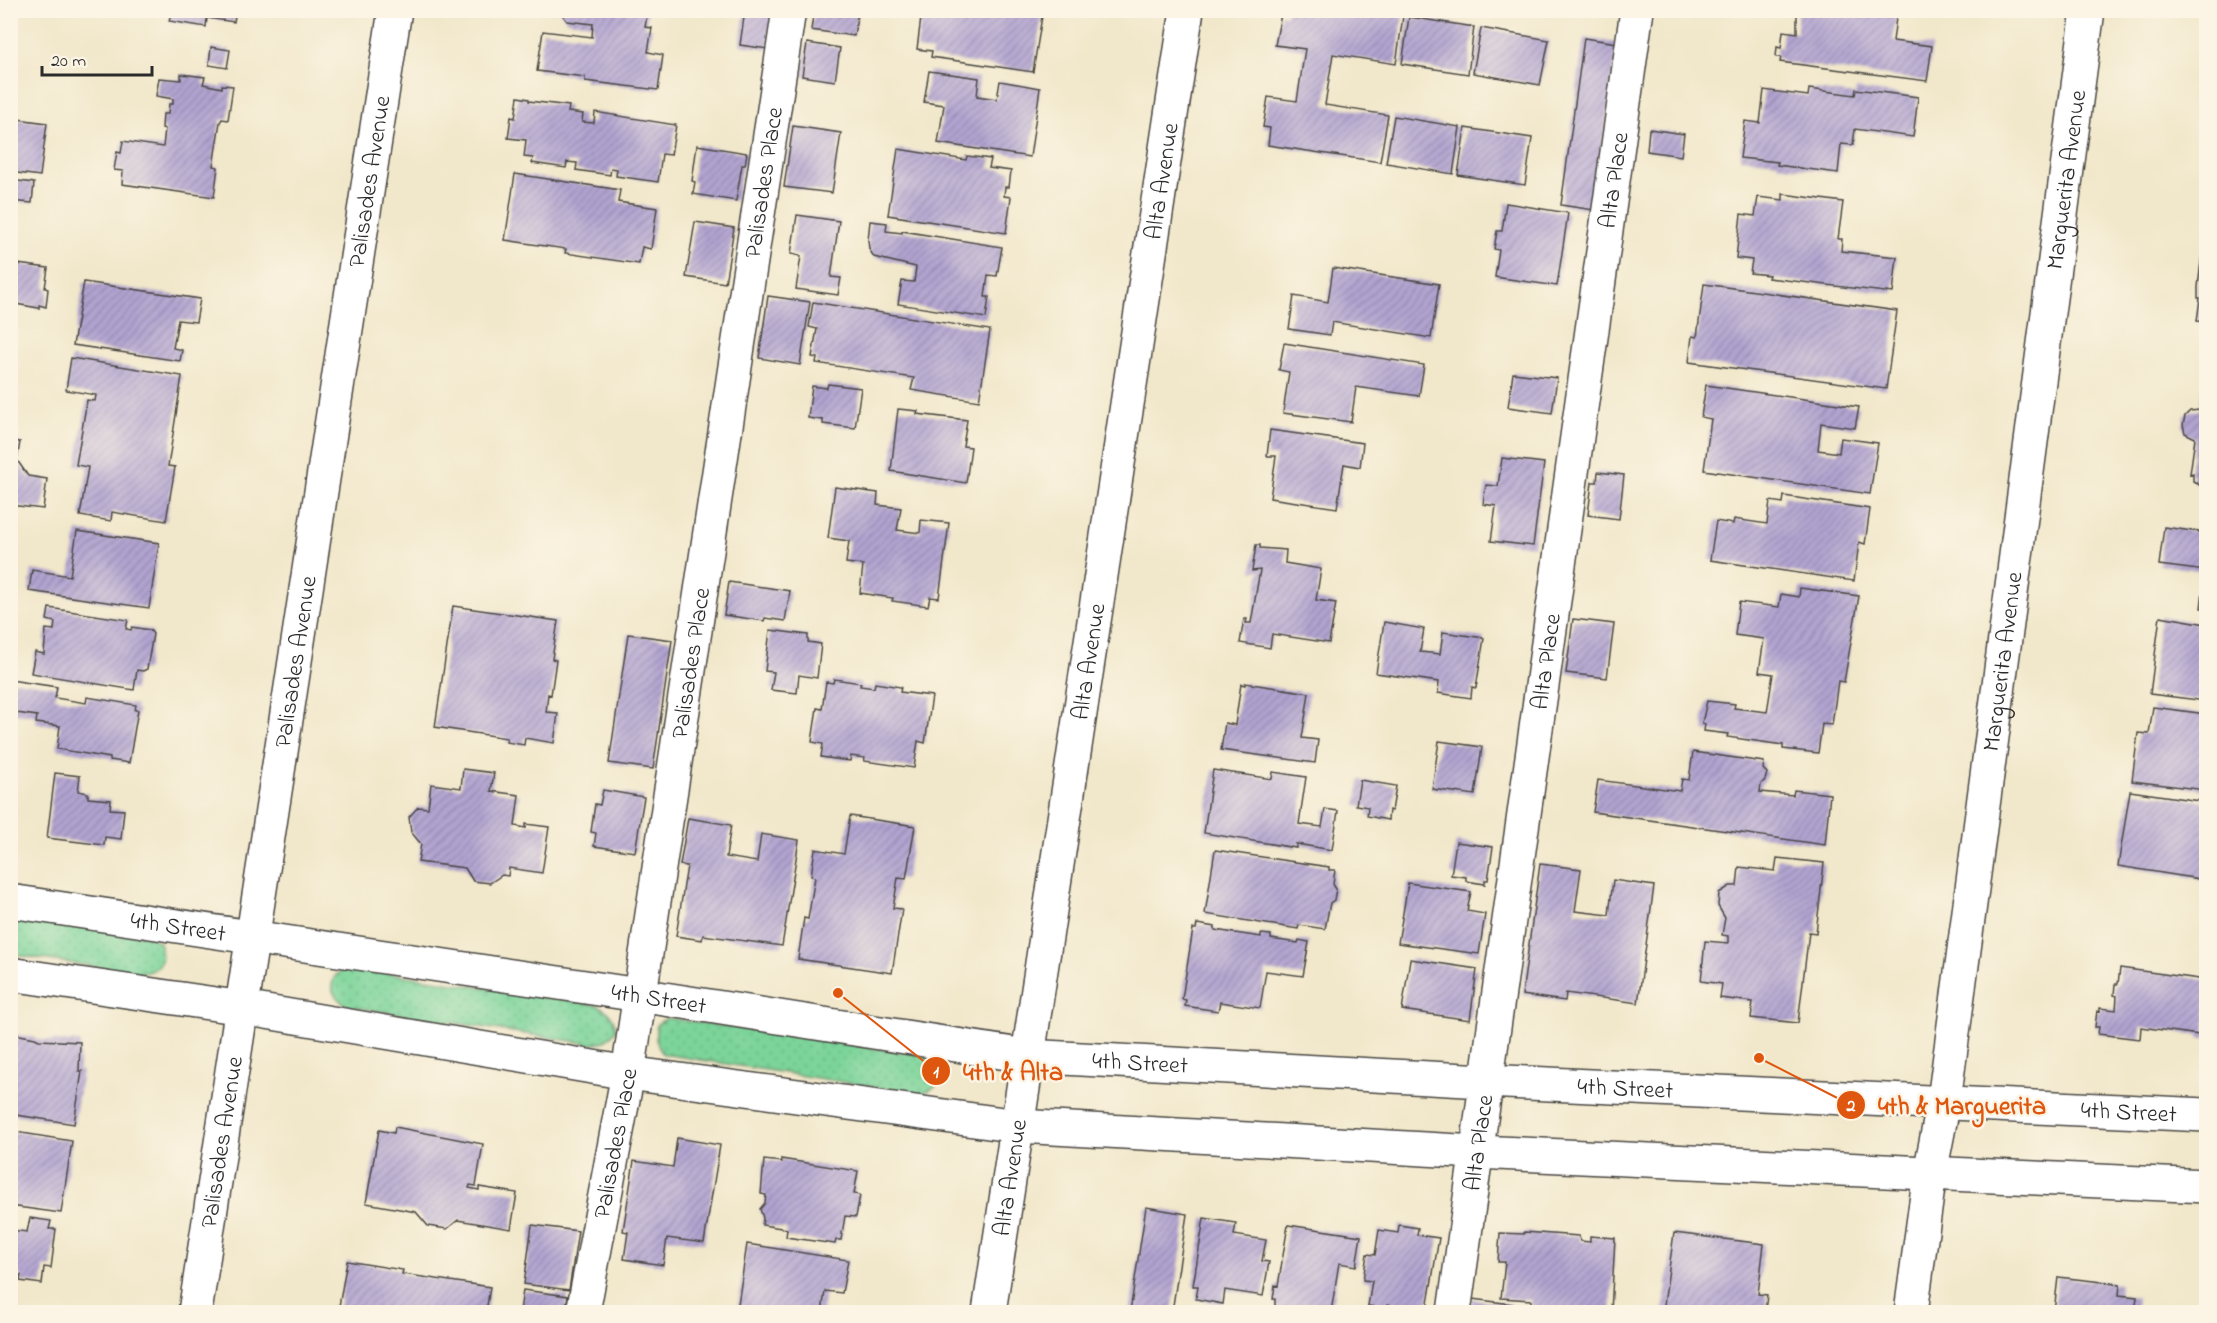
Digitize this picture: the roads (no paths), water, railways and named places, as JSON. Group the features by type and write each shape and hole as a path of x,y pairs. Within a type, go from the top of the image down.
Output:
{"street":[{"name":"Palisades Avenue","path":"195,1312 395,10"},
{"name":"Palisades Place","path":"583,1312 628,1073 789,10"},
{"name":"Alta Avenue","path":"989,1312 1018,1126 1026,1056 1187,10"},
{"name":"Alta Place","path":"1454,1312 1637,10"},
{"name":"Marguerita Avenue","path":"1911,1312 1930,1173 1944,1101 2088,10"},
{"name":"4th Street","path":"10,902 639,995 1026,1056 1485,1082 1944,1101 2206,1115"},
{"path":"10,974 243,1008 628,1073 1018,1126 1477,1152 2206,1186"}],"place":[{"name":"4th & Alta","path":"838,993"},
{"name":"4th & Marguerita","path":"1759,1058"}]}
